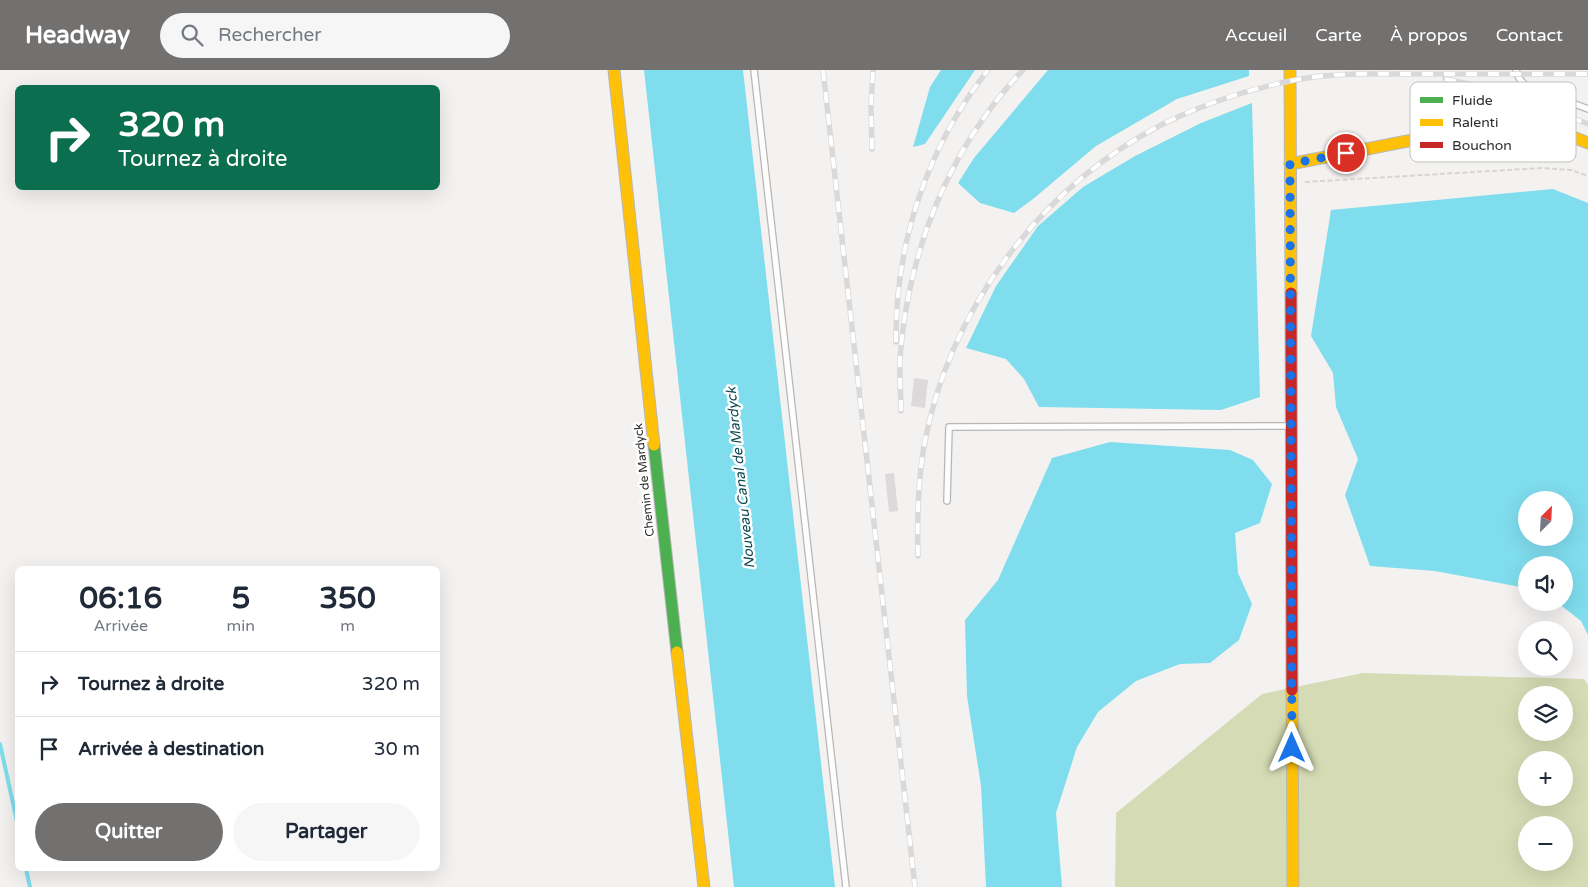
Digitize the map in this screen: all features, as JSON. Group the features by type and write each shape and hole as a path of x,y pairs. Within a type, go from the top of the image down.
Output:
{"street":[{"name":"Chemin de Mardyck","path":"614,70 660,506 688,729 704,887"},
{"path":"1290,70 1293,887"},
{"path":"1576,138 1588,143"},
{"path":"1290,164 1410,141"}],"lane":[{"path":"754,70 846,887"},
{"path":"1516,70 1522,82"},
{"path":"1576,104 1588,109"},
{"path":"946,501 949,427 1291,426"}],"path":[{"path":"1290,183 1542,168 1571,170 1588,176"}],"green space":[{"path":"1363,673 1584,679 1588,685 1588,887 1115,887 1116,813 1262,694"}],"water":[{"name":"Nouveau Canal de Mardyck","path":"644,70 743,70 835,887 734,887"},
{"path":"941,70 975,70 925,144 913,147 930,87"},
{"path":"1048,70 1249,70 1249,76 1177,99 1096,146 1014,213 980,203 958,183 974,158"},
{"path":"1252,103 1260,397 1221,410 1039,407 1024,379 1006,359 966,348 996,286 1038,226 1083,187 1135,156 1201,123"},
{"path":"1553,189 1588,203 1588,635 1581,621 1568,611 1573,611 1573,556 1518,556 1518,587 1435,571 1370,566 1345,495 1358,459 1336,407 1333,373 1311,336 1331,210"},
{"path":"1110,442 1230,450 1253,460 1272,484 1260,523 1235,533 1238,573 1252,604 1239,640 1210,663 1180,664 1136,681 1098,712 1077,747 1056,813 1062,887 986,887 981,786 967,696 965,620 998,580 1052,458"}],"building":[{"path":"914,378 928,380 925,408 911,406"},
{"path":"894,473 898,511 889,512 885,474"}],"waterway":[{"path":"0,744 15,812"},
{"path":"26,871 30,887"}],"railway":[{"path":"823,70 915,887"},
{"path":"872,149 871,106 873,70"},
{"path":"896,342 897,305 901,269 919,198 932,164 948,131 966,100 988,70"},
{"path":"901,411 900,358 905,318 912,279 923,240 937,203 954,167 974,133 997,100 1023,70"},
{"path":"918,556 918,501 924,446 936,396 955,347 978,301 1007,258 1040,218 1077,182 1118,150 1163,124 1209,104 1257,89 1306,78 1370,74 1588,74"},
{"path":"1445,79 1459,82"},
{"path":"1576,119 1588,124"}],"traffic: fast":[{"path":"654,445 677,652"}],"traffic: slow":[{"path":"614,70 654,445"},
{"path":"1290,70 1291,293"},
{"path":"1576,138 1588,143"},
{"path":"1290,164 1410,141"},
{"path":"677,652 704,887"},
{"path":"1292,690 1293,887"}],"traffic: jam":[{"path":"1291,293 1292,690"}],"route":[{"path":"1292,748 1290,164 1346,153"}]}
